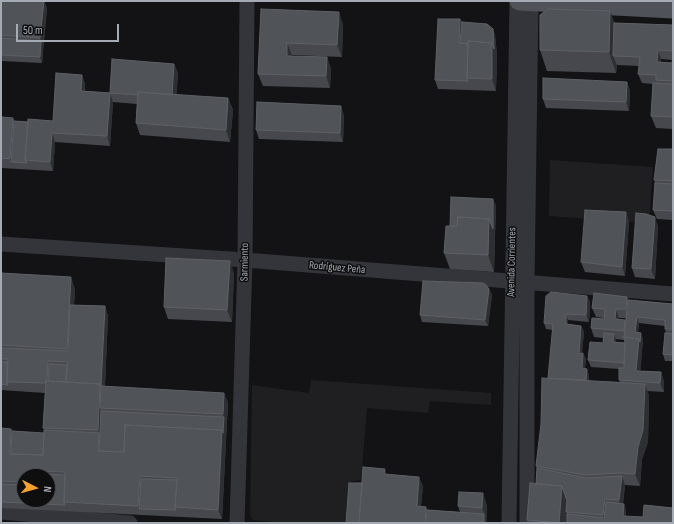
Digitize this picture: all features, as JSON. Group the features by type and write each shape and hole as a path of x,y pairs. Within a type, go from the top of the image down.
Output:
{"main road":[{"path":"518,1 673,9"}],"street":[{"name":"Sarmiento","path":"237,523 245,260 247,1"},
{"name":"Avenida Corrientes","path":"509,523 518,1"},
{"name":"Avenida Corrientes","path":"527,523 531,1"},
{"name":"Rodríguez Peña","path":"1,244 245,260 673,294"},
{"path":"1,512 130,523"}],"shaded area":[{"path":"550,160 653,167 649,223 549,216"},
{"path":"311,380 491,393 491,405 430,401 428,413 367,408 361,480 351,481 348,523 282,523 253,520 250,514 252,385 309,393"}],"building":[{"path":"1,1 44,1 40,38 1,35"},
{"path":"261,9 339,12 337,45 287,43 287,56 327,57 326,76 258,74"},
{"path":"548,9 610,11 609,52 540,50 540,15"},
{"path":"438,19 460,19 459,43 468,44 468,81 435,80"},
{"path":"462,22 487,24 493,29 494,49 492,43 468,41 468,44 460,43"},
{"path":"614,23 673,25 673,51 658,50 657,62 672,63 673,54 673,81 656,80 656,75 638,74 640,57 613,56"},
{"path":"1,38 41,41 40,57 1,55"},
{"path":"468,41 492,43 492,79 467,78"},
{"path":"112,59 174,64 172,95 138,92 138,95 110,93"},
{"path":"56,73 82,75 81,91 110,93 107,136 52,133 50,162 25,160 28,119 53,121"},
{"path":"543,78 627,82 626,102 543,99"},
{"path":"653,83 673,84 673,117 651,116"},
{"path":"138,92 228,98 226,130 136,123"},
{"path":"257,102 341,106 340,133 256,130"},
{"path":"1,117 13,118 10,159 1,158"},
{"path":"14,121 28,122 25,160 27,163 11,162"},
{"path":"658,149 673,149 673,181 654,180"},
{"path":"655,183 673,184 673,211 653,210"},
{"path":"451,197 493,199 493,229 489,219 458,217 457,226 450,226"},
{"path":"585,210 626,212 622,267 581,262"},
{"path":"636,213 655,217 651,269 632,268"},
{"path":"458,217 489,219 488,255 444,253 446,226 457,226"},
{"path":"166,258 230,261 227,310 164,307"},
{"path":"1,273 71,277 67,349 1,345"},
{"path":"423,281 483,283 489,289 485,320 420,315"},
{"path":"551,292 587,296 586,315 566,314 566,324 581,326 579,354 583,353 582,368 587,369 586,380 548,378 553,324 544,323 546,296"},
{"path":"594,293 627,297 626,309 616,309 615,319 625,320 624,331 591,328 592,318 604,319 605,309 592,308"},
{"path":"628,300 673,304 673,329 665,329 665,320 637,317 635,332 641,333 640,342 639,339 624,337"},
{"path":"70,305 105,306 101,386 100,384 66,382 68,362 48,361 46,383 7,382 8,359 1,359 1,348 68,351"},
{"path":"604,333 614,334 613,342 625,343 624,363 588,360 590,342 603,343"},
{"path":"665,333 673,334 673,355 663,354"},
{"path":"623,337 639,339 636,371 661,372 660,383 619,380 619,368 624,368 625,340"},
{"path":"1,362 7,362 8,385 1,384"},
{"path":"49,364 67,365 66,382 48,381"},
{"path":"542,378 645,384 643,430 638,447 635,474 621,473 585,475 536,466 541,424"},
{"path":"46,381 100,384 98,430 43,428"},
{"path":"101,386 224,393 223,414 100,408"},
{"path":"101,411 224,417 223,433 222,430 125,425 124,452 99,451"},
{"path":"125,425 222,430 218,510 175,507 177,478 140,476 138,506 64,502 65,472 56,472 56,468 16,468 16,482 1,481 1,428 11,429 10,454 43,455 44,430 99,433 98,451 124,452"},
{"path":"12,431 44,433 43,455 11,454"},
{"path":"363,467 385,469 384,474 419,477 417,506 426,507 425,523 359,523"},
{"path":"537,468 586,478 622,476 619,500 605,499 603,515 566,512 567,501 562,486 536,484"},
{"path":"56,475 65,475 65,505 56,505"},
{"path":"141,479 177,480 176,510 139,509"},
{"path":"349,483 362,483 359,523 346,523"},
{"path":"530,483 562,486 559,523 527,520"},
{"path":"1,484 16,485 16,503 1,502"},
{"path":"459,492 483,493 482,508 458,506"},
{"path":"606,502 624,504 623,516 643,517 644,505 673,508 673,523 567,523 567,514 604,518"},
{"path":"427,510 484,514 484,523 426,523"}]}
